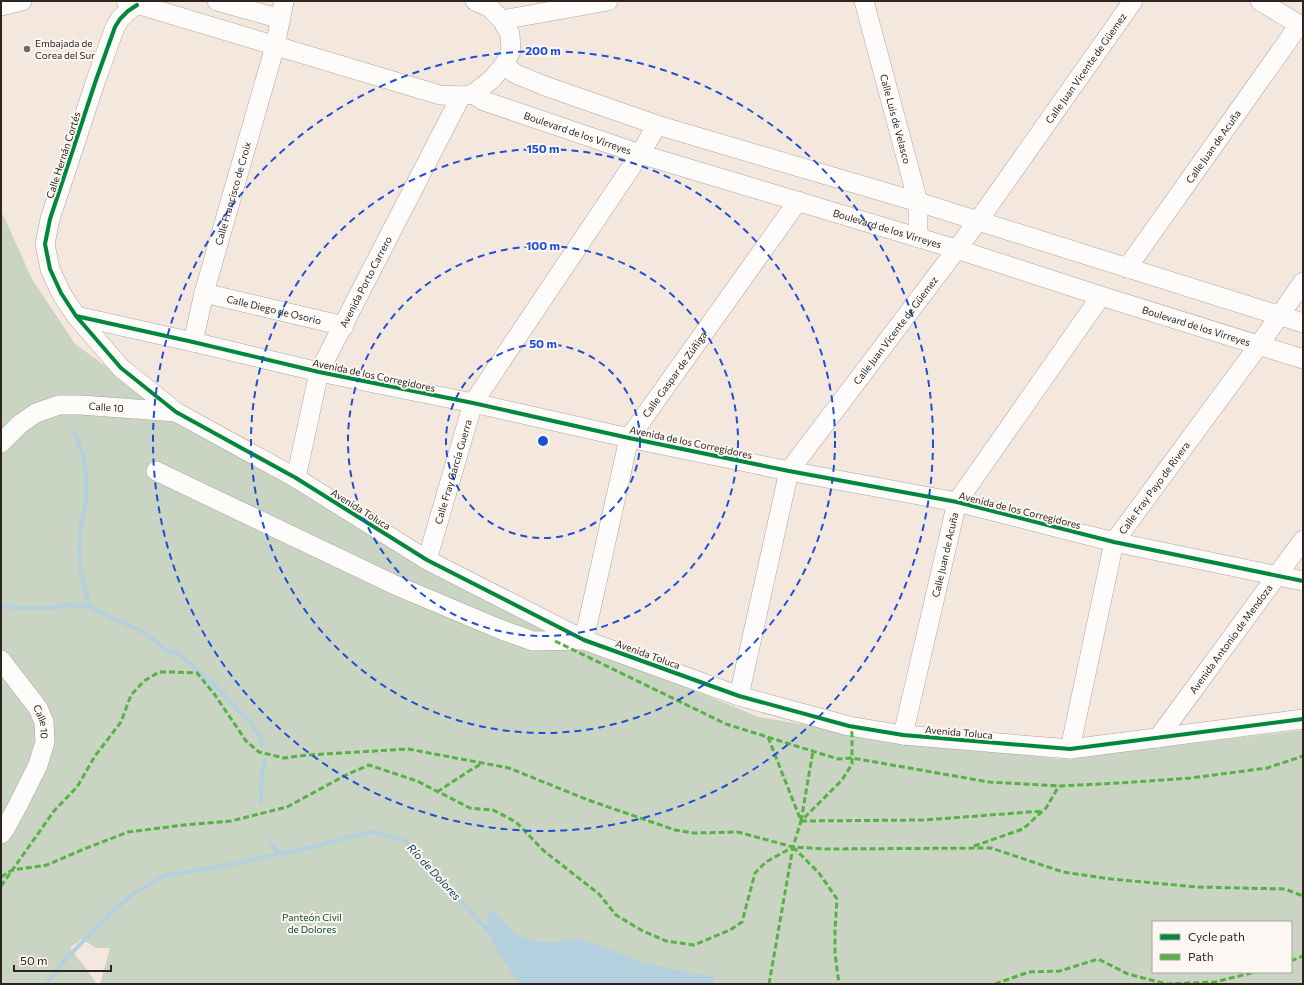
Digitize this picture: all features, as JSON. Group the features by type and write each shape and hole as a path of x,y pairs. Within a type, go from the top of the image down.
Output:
{"street":[{"path":"1,6 22,1"},
{"path":"217,1 283,10"},
{"path":"131,3 440,95 467,95 491,80 504,65 511,51 510,34 502,20 490,8 475,1"},
{"path":"502,20 608,1"},
{"name":"Calle Luis de Velasco","path":"864,1 918,202 918,238"},
{"name":"Calle Juan Vicente de Güemez","path":"739,696 789,471 978,221 1133,1"},
{"path":"1260,1 1301,26"},
{"name":"Calle Hernán Cortés","path":"76,316 61,293 50,269 45,244 50,219 96,80 115,27 128,11 131,3"},
{"name":"Calle Francisco de Croix","path":"193,342 204,293 275,46 283,10"},
{"name":"Calle Juan de Acuña","path":"1127,268 1301,26"},
{"path":"504,65 516,74 545,86 657,125 918,202 1303,323"},
{"name":"Boulevard de los Virreyes","path":"467,95 640,154 956,249 1303,359"},
{"name":"Avenida Porto Carrero","path":"296,478 319,372 467,95"},
{"name":"Calle Fray García Guerra","path":"427,560 474,403 640,154 657,125"},
{"name":"Calle Gaspar de Zúñiga","path":"584,640 629,438 798,201"},
{"name":"Calle Fray Payo de Rivera","path":"1070,749 1114,542 1259,345 1303,282"},
{"name":"Calle Diego de Osorio","path":"204,293 344,326"},
{"name":"Calle Juan de Acuña","path":"903,735 957,502 1101,296"},
{"name":"Avenida de los Corregidores","path":"76,316 319,372 474,403 629,438 789,471 957,502 1114,542 1303,580"},
{"name":"Avenida Toluca","path":"76,316 121,368 176,412 296,478 427,560 584,640 739,696 849,726 903,735 1070,749 1303,719"},
{"name":"Calle 10","path":"1,443 20,424 36,413 59,405 81,404 176,412"},
{"path":"156,471 395,585 502,630 533,641 584,640"},
{"name":"Avenida Antonio de Mendoza","path":"1158,738 1303,540"},
{"name":"Calle 10","path":"1,660 38,708 44,722 45,742 34,772 6,829 1,834"}],"green space":[{"name":"Panteón Civil de Dolores","path":"1,213 32,279 75,344 211,442 585,646 759,717 852,733 1059,759 1303,730 1303,984 100,984 110,948 96,948 82,939 70,948 96,982 94,984 1,984"}],"water":[{"path":"494,911 515,934 539,942 557,942 575,938 645,963 695,974 714,976 714,984 519,984 500,955 487,931 488,912"}],"waterway":[{"path":"74,432 83,454 86,472 86,501 80,530 79,556 82,578 90,607"},
{"path":"1,607 48,608 70,605 90,607 147,634 167,651 179,654 212,683 250,722 260,737 262,746"},
{"path":"261,803 262,774 265,760"},
{"name":"Río de Dolores","path":"46,984 66,959 109,915 130,896 163,876 223,866 313,847 372,832 404,840 491,934"},
{"path":"270,842 279,854"}],"marked path":[{"path":"555,641 726,724 838,759 852,758 989,782 1059,786 1191,778 1267,768 1303,756"},
{"path":"1,886 54,811 77,787 95,756 121,722 131,695 144,681 159,672 175,672 197,673 215,695 246,741 259,752 284,758 308,755 408,749 509,768 588,800 675,830 694,833 738,832 793,847 825,849 991,848 1063,872 1111,879 1197,887 1285,889 1303,896"},
{"path":"769,984 793,847 801,821 842,780 852,764 852,733 849,726"},
{"path":"768,737 801,821"},
{"path":"801,821 813,751"},
{"path":"437,792 483,763"},
{"path":"1,877 12,870 47,865 128,832 231,821 287,807 346,775 369,765 417,781 470,808 493,810 516,822 544,851 599,894 616,915 641,930 666,941 694,945 730,930 742,922 755,873 766,862 793,847"},
{"path":"974,846 1023,829 1046,808 1059,786"},
{"path":"801,821 924,820 1043,811"},
{"path":"793,847 819,873 837,899 835,954 839,984"},
{"path":"1292,961 1303,956"},
{"path":"995,984 1029,972 1060,971 1098,959 1128,974 1166,984 1215,982 1251,973"}],"cycle path":[{"path":"137,5 128,11 115,27 50,219 45,244 50,269 61,293 76,316 121,368 176,412 296,478 427,560 584,640 739,696 849,726 903,735 1070,749 1303,719"},
{"path":"76,316 319,372 473,403 629,438 789,471 957,502 1114,542 1303,581"}],"place":[{"name":"Embajada de Corea del Sur","path":"27,49"}]}
